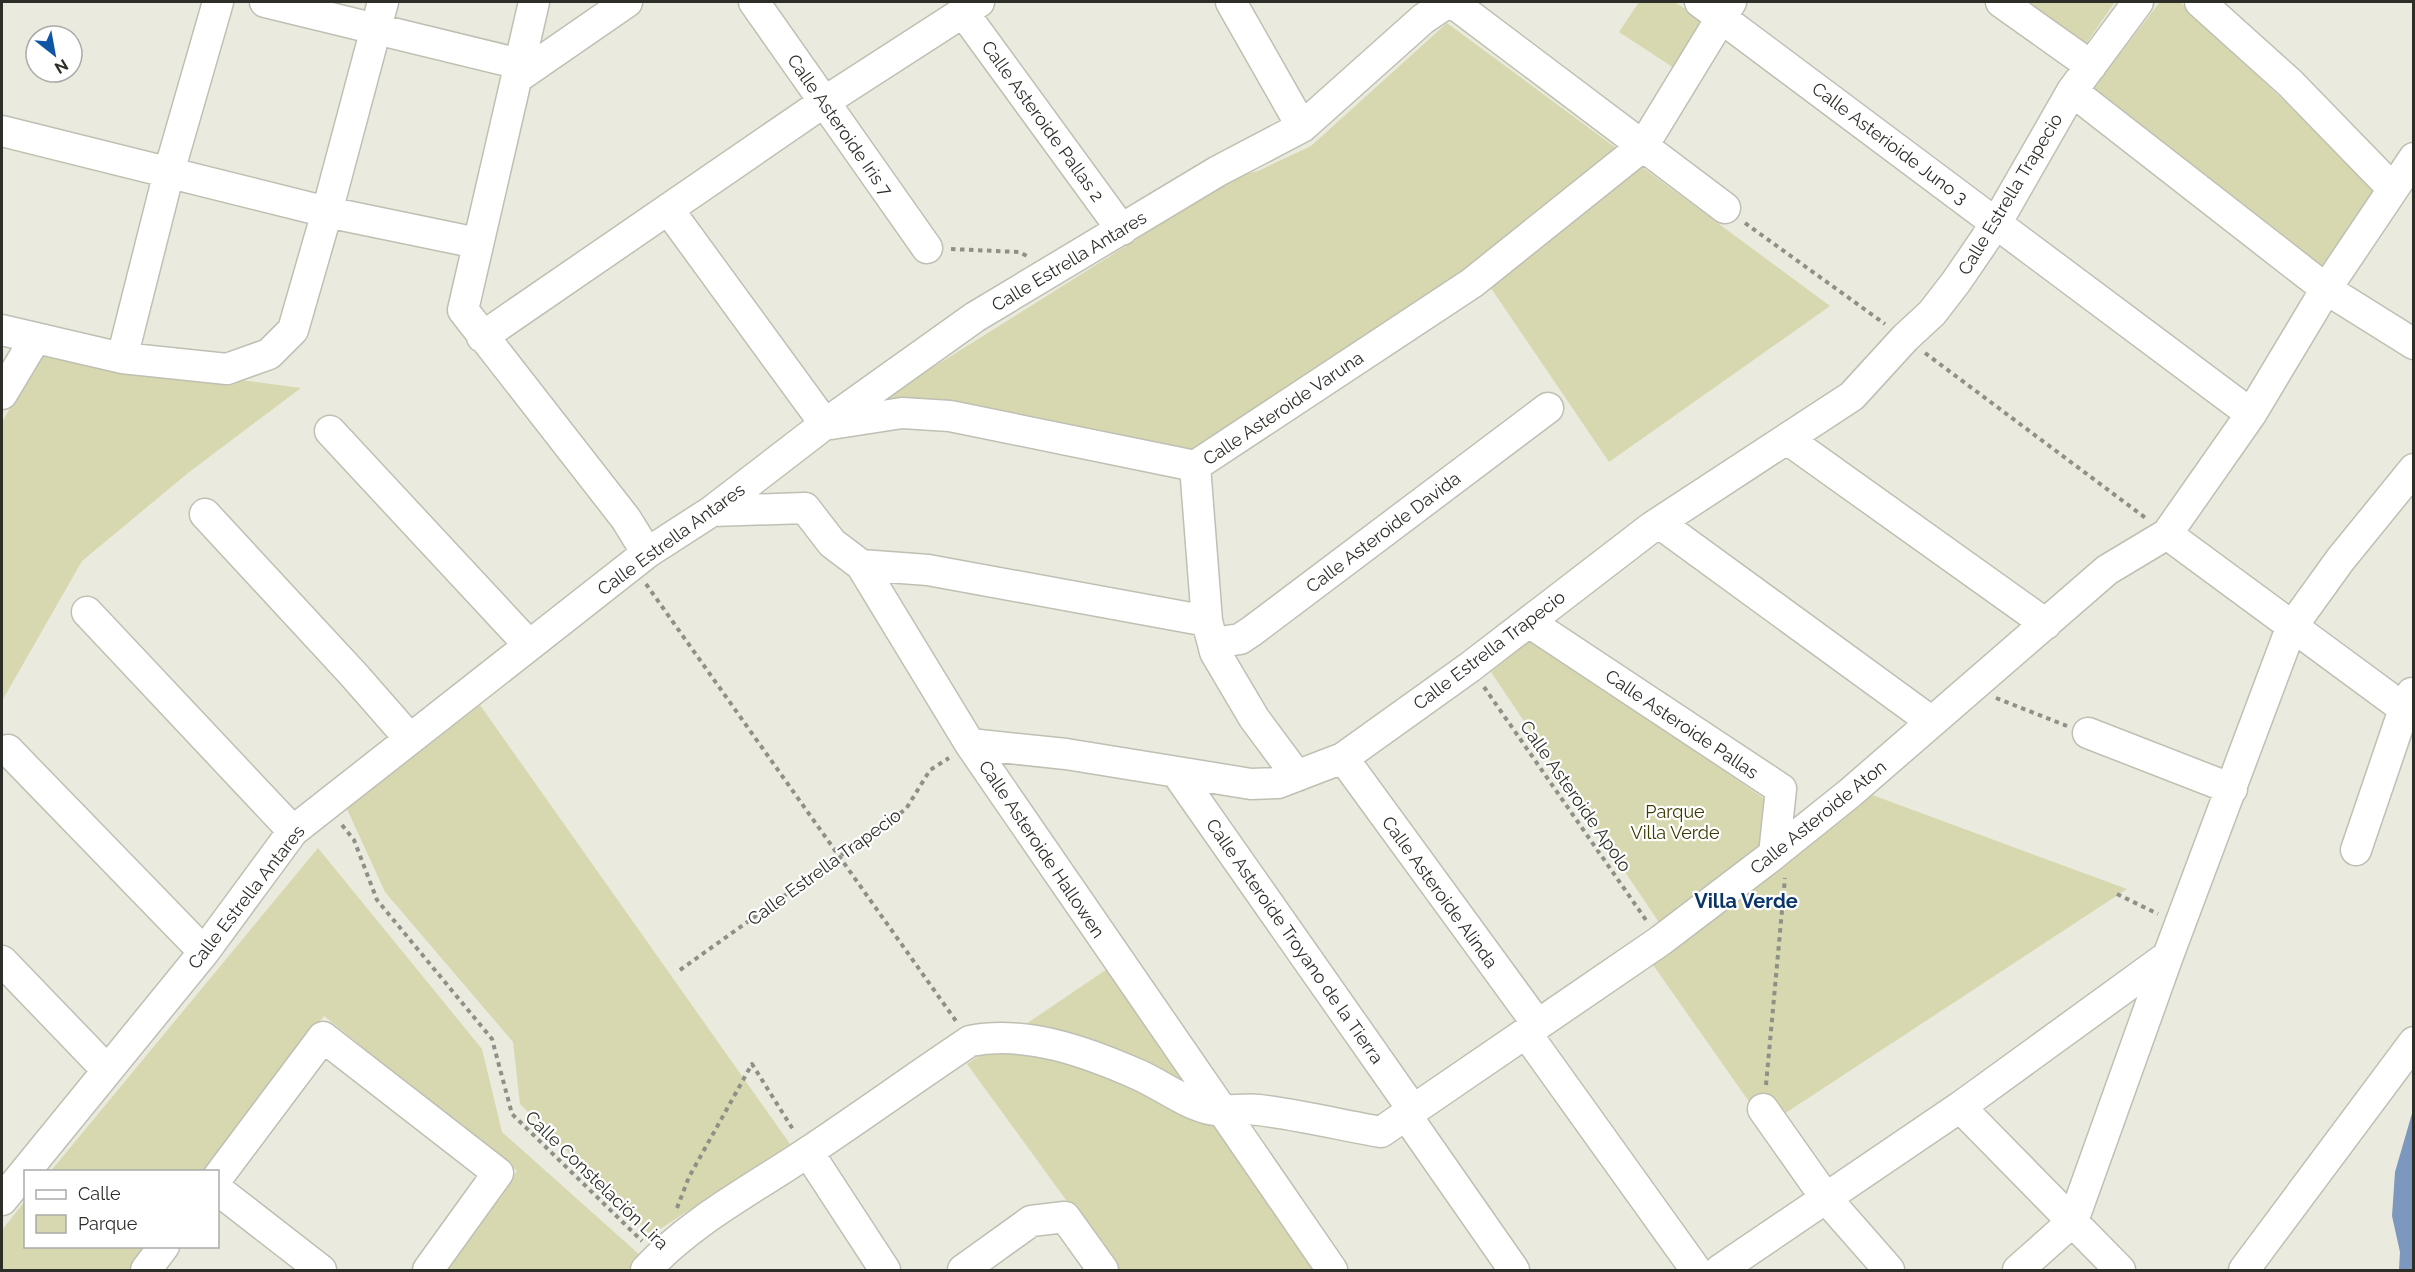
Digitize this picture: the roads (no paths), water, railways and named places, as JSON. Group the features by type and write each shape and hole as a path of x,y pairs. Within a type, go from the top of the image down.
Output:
{"street":[{"path":"122,358 169,172 218,2"},
{"path":"265,2 379,15 518,71"},
{"path":"534,2 463,310 626,519 640,559"},
{"path":"518,71 627,2"},
{"name":"Calle Asteroide Iris 7","path":"754,2 927,248"},
{"path":"1231,2 1302,127"},
{"path":"1450,2 1725,208"},
{"name":"Calle Estrella Antares","path":"26,1170 204,952 293,831 640,559 712,512 825,424 975,317 1218,171 1302,127 1423,19 1450,2"},
{"path":"2001,2 2091,66"},
{"name":"Calle Estrella Trapecio","path":"970,744 1066,754 1251,784 1278,783 1343,758 1470,667 1659,524 1852,396 1905,338 1932,313 1956,282 1997,222 2072,91 2138,2"},
{"path":"2200,2 2290,83 2393,189"},
{"path":"482,337 824,102 971,7"},
{"name":"Calle Asteroide Pallas 2","path":"971,7 1122,230"},
{"name":"Calle Asteroide Varuna","path":"825,424 902,413 950,416 1195,466 1472,283 1643,146 1717,7"},
{"name":"Calle Asterioide Juno 3","path":"1717,7 2251,414"},
{"path":"2,330 122,358 227,369 269,354 293,330 379,15"},
{"path":"2072,91 2326,288 2414,344"},
{"path":"2,131 327,212 477,243"},
{"path":"2356,850 2410,705 2291,628 2166,534 2251,414 2326,288 2414,158"},
{"path":"668,209 825,424"},
{"path":"2,394 35,339"},
{"name":"Calle Asteroide Davida","path":"861,565 928,570 1240,639 1548,408"},
{"path":"330,431 529,645"},
{"path":"1787,439 2046,624"},
{"path":"1195,466 1210,632 1215,652 1254,718 1297,776"},
{"path":"2018,1270 2073,1221 2168,956 2291,628 2340,560 2414,470"},
{"name":"Calle Asteroide Hallowen","path":"712,512 805,508 832,543 861,565 970,744 1332,1270"},
{"path":"205,514 410,739"},
{"path":"1659,524 1932,722"},
{"name":"Calle Asteroide Aton","path":"808,1152 970,1041 994,1036 1018,1037 1081,1053 1140,1076 1188,1102 1212,1110 1257,1110 1381,1132 1660,940 1783,846 1971,689 2107,570 2166,534"},
{"path":"87,612 293,831"},
{"name":"Calle Asteroide Pallas","path":"1529,622 1781,789 1783,846"},
{"path":"2088,733 2232,789"},
{"path":"8,750 204,952"},
{"name":"Calle Asteroide Alinda","path":"1343,758 1696,1270"},
{"name":"Calle Asteroide Troyano de la Tierra","path":"1176,772 1410,1113 1514,1270"},
{"path":"1720,1270 1960,1107 2168,956"},
{"path":"2,961 107,1070"},
{"path":"219,1176 323,1037 498,1173 428,1270"},
{"path":"2244,1270 2414,1042"},
{"path":"1960,1107 2120,1270"},
{"path":"1763,1109 1825,1197 1890,1270"},
{"path":"652,1264 715,1212 808,1152 885,1270"},
{"name":"Calle Estrella Antares","path":"2,1200 24,1173"},
{"path":"219,1191 321,1270"},
{"path":"963,1270 1031,1221 1065,1217 1103,1270"},
{"path":"146,1270 162,1248"}],"water":[{"path":"2413,1110 2413,1270 2399,1270 2400,1252 2392,1216 2395,1172"}],"district":[{"name":"Villa Verde","path":"1746,901"}],"park label":[{"name":"Parque Villa Verde","path":"1675,821"}]}
